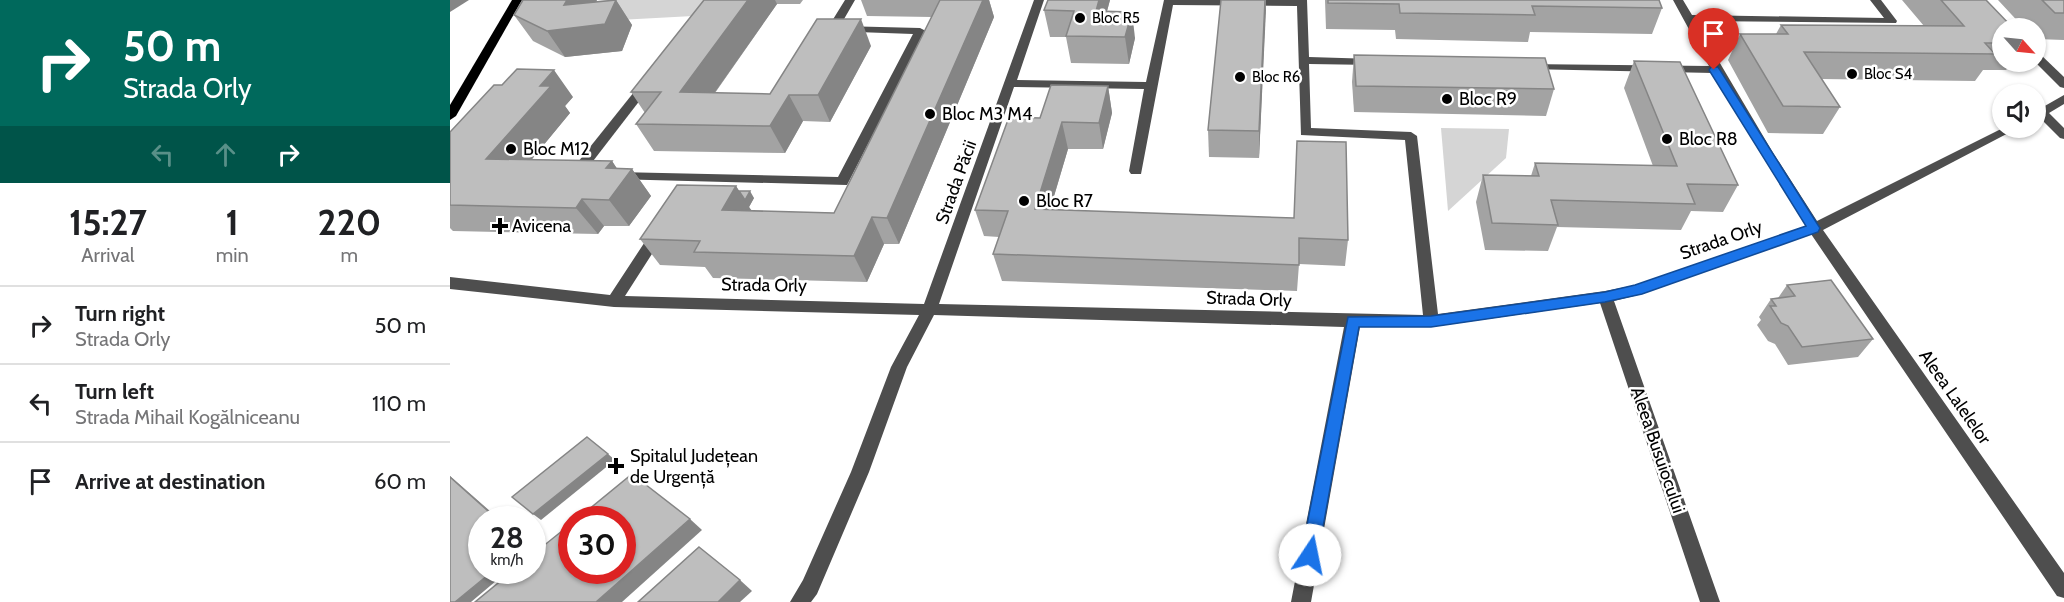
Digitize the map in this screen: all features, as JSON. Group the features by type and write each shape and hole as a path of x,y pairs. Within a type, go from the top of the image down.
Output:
{"main road":[{"path":"450,116 517,0"}],"street":[{"path":"638,95 575,175 842,182 920,32 833,29 850,0"},
{"name":"Strada Păcii","path":"800,602 810,587 860,472 899,367 930,308 1039,0"},
{"name":"Aleea Lalelelor","path":"1678,0 1714,70 1814,228 2064,589"},
{"path":"1688,18 1892,21 1875,0"},
{"path":"1136,171 1168,1 1302,1 1305,132 1411,136 1431,321"},
{"path":"1303,60 1384,62"},
{"path":"1513,66 1714,70"},
{"path":"2046,66 2064,84"},
{"path":"1010,83 1151,86"},
{"path":"2046,109 2064,99"},
{"path":"2046,120 2064,135"},
{"name":"Strada Orly","path":"450,283 614,300 1353,321 1431,321 1605,297 1637,290 1814,228 1992,138"},
{"path":"683,196 695,177"},
{"path":"614,300 670,215"},
{"name":"Aleea Busuiocului","path":"1605,297 1710,602"},
{"path":"1301,602 1353,321"}],"shaded area":[{"path":"609,0 707,0 693,16 600,21"},
{"path":"1441,128 1509,129 1506,158 1448,211"}],"building":[{"path":"523,0 567,0 564,5 616,0 605,24 547,31 514,15"},
{"path":"704,0 748,0 680,92 770,94 817,19 861,19 818,95 789,95 770,126 636,124 661,92 631,92"},
{"path":"940,0 983,0 887,218 872,217 854,256 694,252 700,241 640,239 677,185 736,186 722,210 834,213"},
{"path":"1048,0 1099,0 1096,11 1132,12 1125,37 1066,36 1074,11 1044,10"},
{"name":"Bloc R6","path":"1221,0 1265,0 1259,131 1208,130"},
{"path":"1328,0 1659,0 1662,8 1532,6 1535,15 1400,13 1399,4 1328,3"},
{"path":"1941,0 1986,0 2003,18 1992,18 1992,43 1985,43 1992,54 1804,52 1840,107 1783,106 1740,34 1788,34 1781,25 1964,26"},
{"path":"2042,0 2064,0 2064,13 2055,13"},
{"path":"1354,55 1545,58 1554,89 1356,86"},
{"path":"1634,61 1680,62 1738,185 1687,184 1695,204 1551,200 1558,225 1492,223 1483,175 1539,176 1535,163 1677,166"},
{"path":"517,69 554,70 540,86 551,86 486,159 612,161 606,168 632,169 609,200 582,199 576,208 450,205 450,132 494,85 502,85"},
{"path":"1051,85 1108,86 1099,123 1062,122 1035,209 1294,218 1297,141 1346,142 1348,240 1299,238 1299,265 993,254 1008,211 975,210 1009,117 1040,118"},
{"path":"739,191 750,191 745,200"},
{"path":"1831,280 1873,339 1802,347 1788,326 1781,323 1770,306 1776,306 1771,299 1795,296 1787,285"},
{"path":"587,437 608,454 543,506 523,506 512,497"},
{"path":"632,474 690,519 636,567 636,506 593,506"},
{"path":"450,477 482,506 468,506 468,584 477,584 455,602 450,602"},
{"path":"558,534 558,584 616,584 596,602 475,602 497,584 546,584 546,544"},
{"path":"699,547 740,580 718,602 638,602"}],"place":[{"name":"Bloc R5","path":"1080,18"},
{"name":"Bloc S4","path":"1852,74"},
{"name":"Bloc R6","path":"1240,77"},
{"name":"Bloc R9","path":"1447,99"},
{"name":"Bloc M3 M4","path":"930,114"},
{"name":"Bloc R8","path":"1667,139"},
{"name":"Bloc M12","path":"511,149"},
{"name":"Bloc R7","path":"1024,201"},
{"name":"Avicena","path":"500,226"},
{"name":"Spitalul Județean de Urgență","path":"616,466"}],"route":[{"path":"1310,555 1353,321 1431,321 1605,297 1637,290 1814,228 1714,70"}]}
